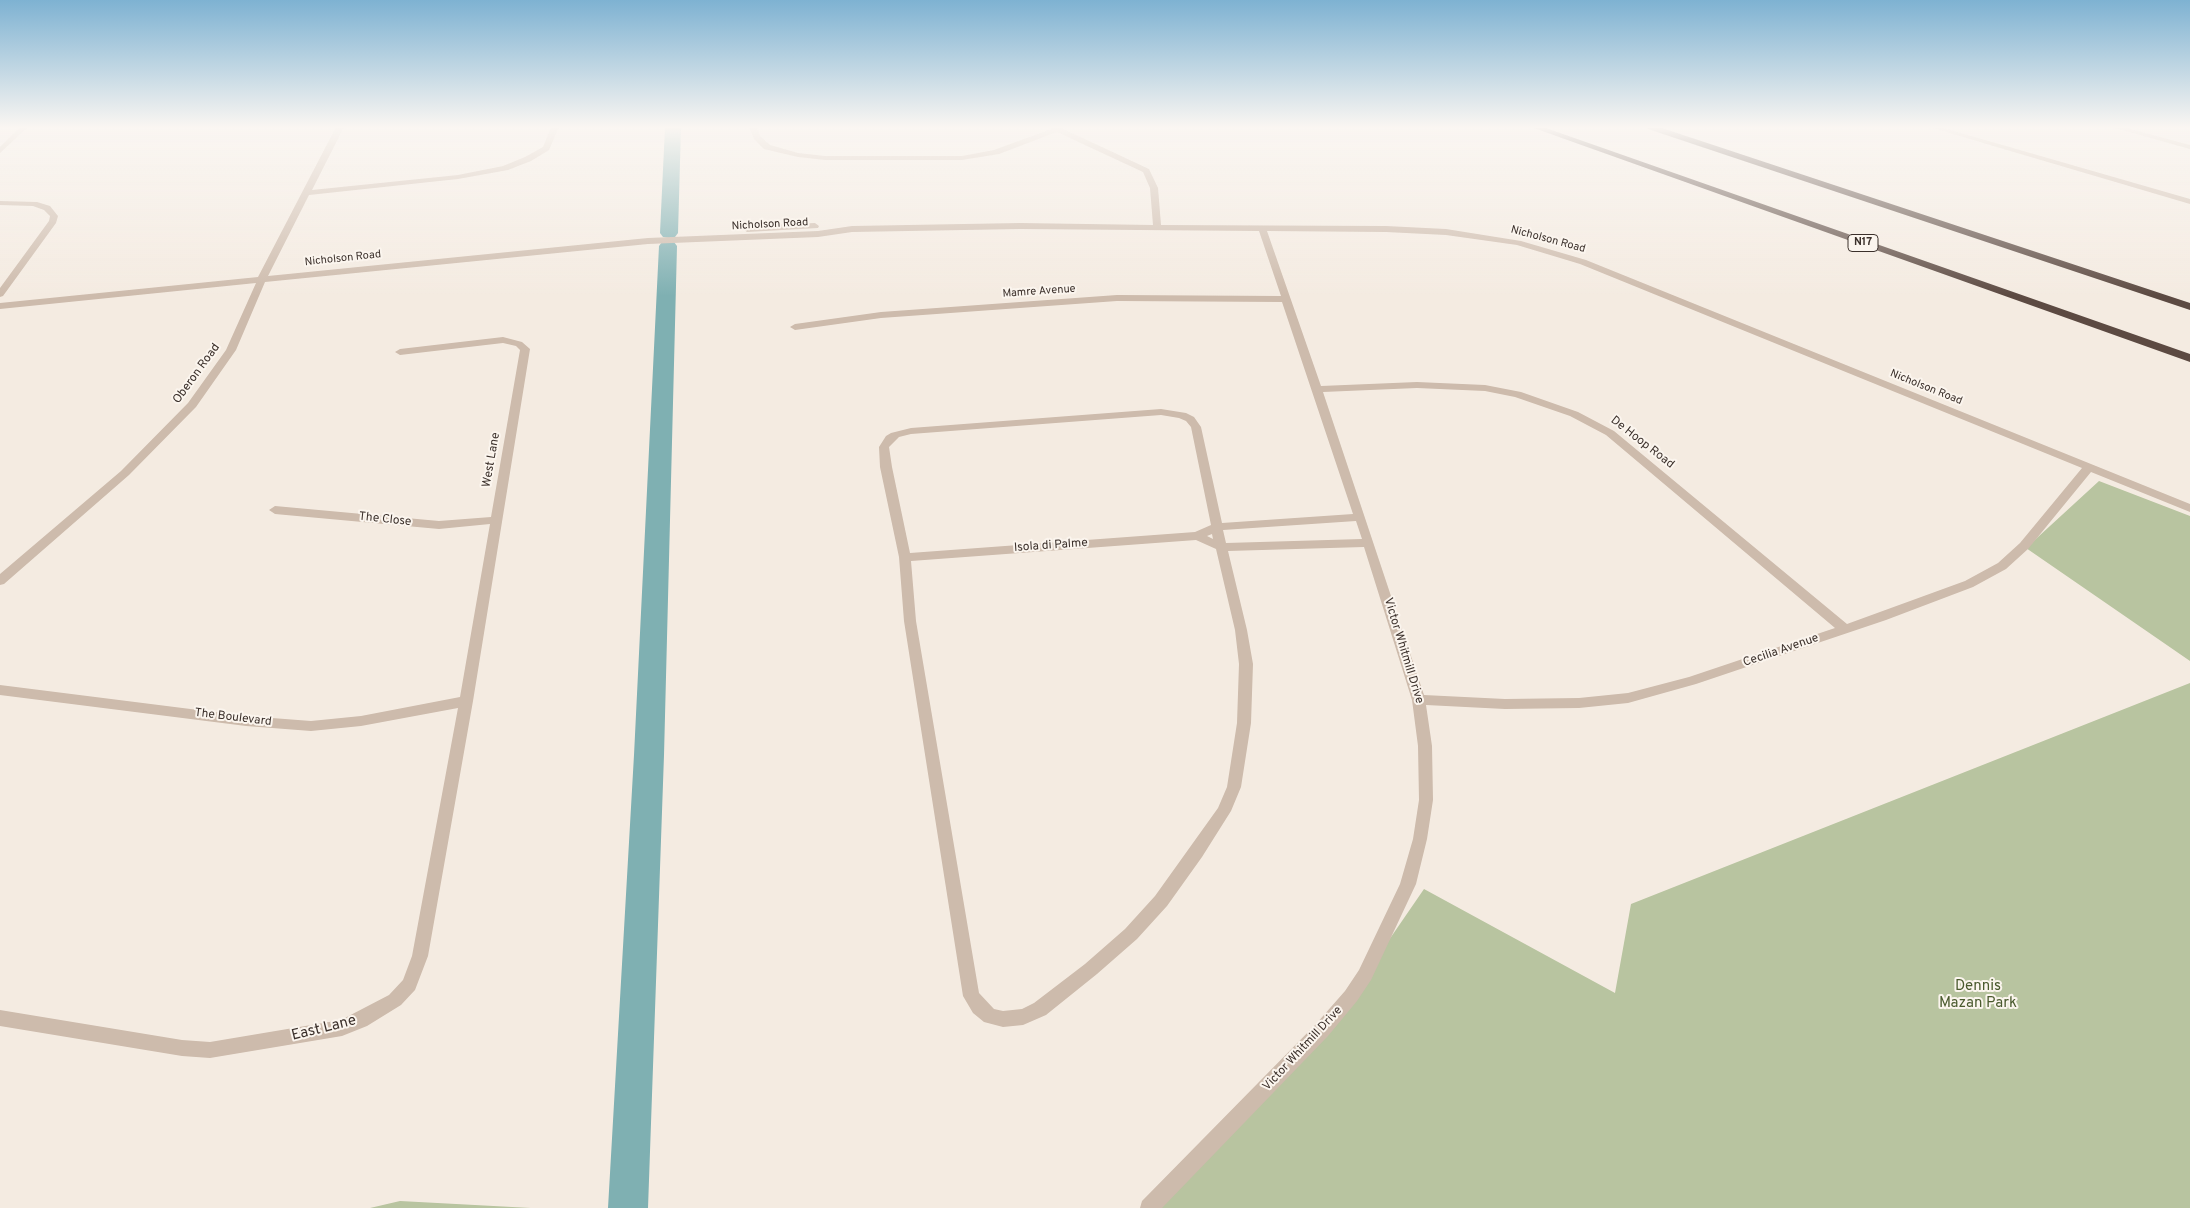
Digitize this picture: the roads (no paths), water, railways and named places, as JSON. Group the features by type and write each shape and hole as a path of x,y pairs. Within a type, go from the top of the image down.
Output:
{"highway":[{"name":"N17","path":"1695,183 2190,358"},
{"path":"1820,183 2190,307"}],"street":[{"name":"Oberon Road","path":"0,581 125,473 192,405 216,375 231,350 262,279 312,183"},
{"path":"307,193 398,183"},
{"path":"1152,183 1154,188 1157,228"},
{"path":"2126,183 2190,202"},
{"path":"0,204 34,204 47,208 54,216 53,221 0,294"},
{"name":"Nicholson Road","path":"0,306 689,238 767,237 818,234 852,229 977,226 1262,228 1446,232 1491,238 1544,249 1617,274 2190,508"},
{"name":"Victor Whitmill Drive","path":"1149,1208 1322,1030 1351,996 1365,975 1408,884 1420,839 1426,800 1425,746 1419,700 1369,543 1262,228"},
{"name":"Mamre Avenue","path":"795,327 881,315 1117,298 1286,299"},
{"name":"West Lane","path":"400,352 503,340 519,344 525,350 466,701"},
{"name":"De Hoop Road","path":"1316,389 1418,385 1485,388 1517,394 1574,414 1610,433 1845,629"},
{"path":"1161,412 1182,415 1190,419 1199,435 1217,527 1241,630 1246,664 1243,732 1234,787 1224,811 1161,901 1131,934 1040,1009 1023,1017 1003,1019 990,1016 979,1007 971,996 910,621 905,557 884,447 890,438 899,433 911,431 1161,412"},
{"name":"Cecilia Avenue","path":"1419,700 1514,704 1579,703 1628,698 1691,681 1882,617 1969,584 2002,566 2024,546 2089,467"},
{"name":"The Close","path":"274,510 439,525 495,520"},
{"name":"Isola di Palme","path":"905,557 1197,536 1217,527 1359,517"},
{"name":"Isola di Palme","path":"1197,536 1221,547 1369,543"},
{"name":"The Boulevard","path":"0,690 246,721 311,726 361,721 466,701"},
{"name":"East Lane","path":"0,1018 182,1048 210,1050 250,1045 342,1028 361,1020 395,1000 409,985 420,956 466,701"}],"waterway":[{"path":"669,233 671,183"},
{"path":"628,1208 649,755 668,246"}],"park label":[{"name":"Dennis Mazan Park","path":"1978,996"}]}
